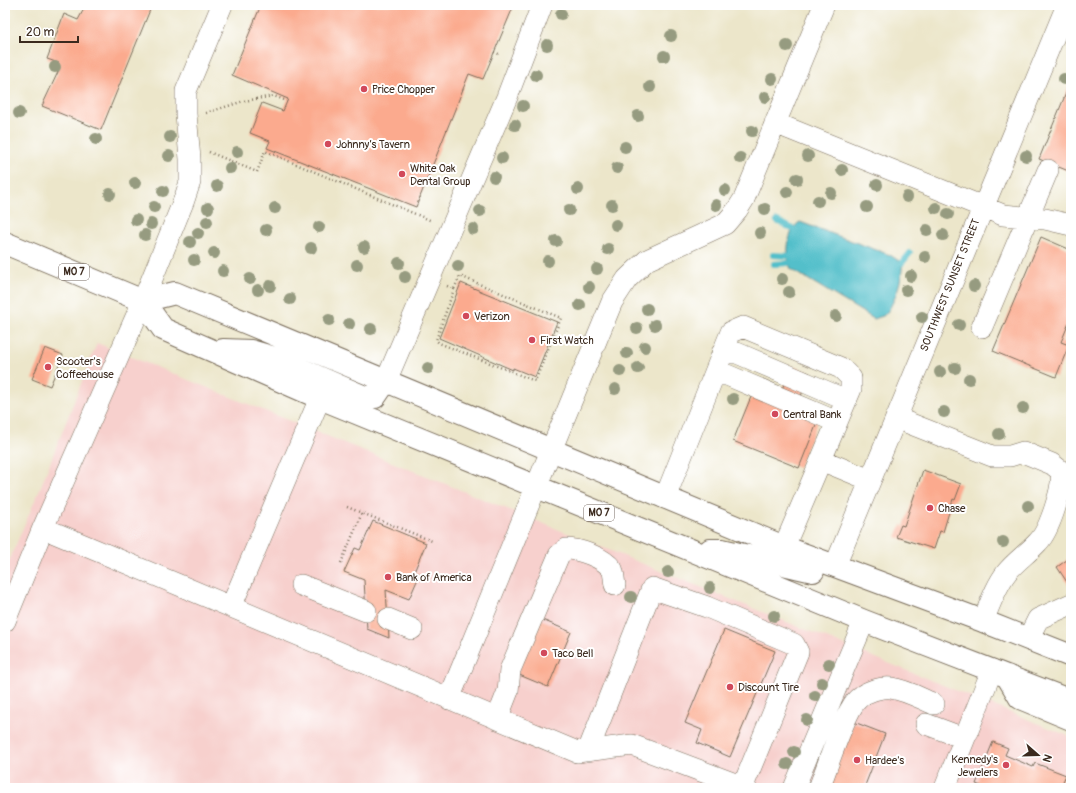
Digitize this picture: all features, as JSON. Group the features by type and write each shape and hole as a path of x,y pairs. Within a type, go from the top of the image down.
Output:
{"main road":[{"name":"MO 7","path":"5,243 143,301 163,329 320,398 864,621 1071,701"},
{"path":"143,301 175,293 784,547 983,621 1071,656"},
{"path":"212,350 251,351 275,358 365,397 375,397 386,381"},
{"path":"693,551 722,550 780,562 810,571 824,572 835,566"},
{"path":"1048,647 1071,647"},
{"path":"1000,673 1020,698 1071,719"}],"street":[{"path":"5,620 43,528 143,301 190,182 186,91 222,5"},
{"path":"386,381 507,96 542,5"},
{"path":"449,699 612,302 627,279 647,260 725,224 737,210 744,199 824,5"},
{"name":"SOUTHWEST SUNSET STREET","path":"835,566 982,206 1066,15"},
{"path":"775,123 1003,215 1029,217 1071,225"},
{"path":"982,327 1048,170"},
{"path":"665,498 731,332 743,328 841,368 851,378 844,405 784,547"},
{"path":"720,359 727,375 844,405"},
{"path":"230,607 320,398"},
{"path":"896,418 992,456 1010,456 1023,452 1047,461 1058,467 1061,471 1063,478 1048,527 1039,542 1013,566 996,590 983,621"},
{"path":"821,460 870,480"},
{"path":"43,528 577,752 588,751 632,744 744,787 798,652 794,644 706,607 652,588 588,751"},
{"path":"497,719 508,691 510,670 559,555 566,549 574,549 602,560 612,570 615,585"},
{"path":"301,585 366,611"},
{"path":"1028,639 1038,619 1071,604"},
{"path":"388,619 412,629"},
{"path":"794,788 864,621"},
{"path":"945,788 968,732 1000,673"},
{"path":"819,788 848,714 859,698 871,691 889,688 935,702 929,693 895,680 879,681 849,695 835,689"},
{"path":"926,724 958,736 968,732"}],"path":[{"path":"494,52 504,56"},
{"path":"186,118 221,110 244,100 274,96 286,101"},
{"path":"207,152 257,172 265,151 435,223"},
{"path":"460,276 561,318 535,381 439,343 436,340 454,289 460,276"},
{"path":"430,278 454,289"},
{"path":"347,506 432,541"},
{"path":"341,563 362,512"}],"shaded area":[{"path":"97,343 1071,737 1071,788 5,788 5,570 39,491"}],"water":[{"path":"800,222 890,255 902,263 897,291 890,307 883,316 874,319 791,269 788,257 788,243 792,230"}],"building":[{"path":"86,5 152,5 101,130 42,106 58,72 56,71 59,63 47,59 64,14 78,20"},
{"name":"Price Chopper","path":"261,5 514,5 483,79 469,74 416,207 267,148 270,141 250,133 262,103 283,111 288,99 232,75"},
{"path":"1071,81 1071,172 1039,159"},
{"path":"1041,237 1071,250 1071,318 1061,342 1069,345 1056,377 993,351"},
{"path":"461,283 557,322 535,377 513,368 513,370 439,338"},
{"name":"Scooter's Coffeehouse","path":"45,348 63,355 50,386 32,379"},
{"name":"Central Bank","path":"791,366 810,373 796,409 819,418 799,468 733,441 753,392 777,402"},
{"name":"Chase","path":"923,470 961,484 955,500 953,499 943,532 940,531 934,549 896,537 901,525 904,526"},
{"name":"Bank of America","path":"373,521 426,543 414,572 420,574 409,599 386,590 389,638 367,629 364,580 344,572 355,548 360,550"},
{"path":"1071,557 1071,584 1069,585 1057,567"},
{"name":"Taco Bell","path":"540,619 571,632 548,687 517,674"},
{"name":"Discount Tire","path":"724,630 775,651 730,757 697,743 702,730 685,723"},
{"name":"Hardee's","path":"854,722 885,734 864,788 833,788 829,786"},
{"name":"Kennedy's Jewelers","path":"993,742 1008,748 1005,755 1033,767 1035,763 1066,775 1060,788 986,788 976,784"}],"waterway":[{"path":"777,221 793,229"},
{"path":"902,263 910,253"},
{"path":"773,255 789,256"},
{"path":"774,264 788,263"}],"place":[{"name":"Price Chopper","path":"364,89"},
{"name":"Johnny’s Tavern","path":"328,144"},
{"name":"White Oak Dental Group","path":"402,174"},
{"name":"Verizon","path":"466,316"},
{"name":"First Watch","path":"532,340"},
{"name":"Scooter's Coffeehouse","path":"48,367"},
{"name":"Central Bank","path":"775,414"},
{"name":"Chase","path":"930,508"},
{"name":"Bank of America","path":"388,577"},
{"name":"Taco Bell","path":"544,653"},
{"name":"Discount Tire","path":"730,687"},
{"name":"Hardee's","path":"857,760"},
{"name":"Kennedy's Jewelers","path":"1006,765"}]}
